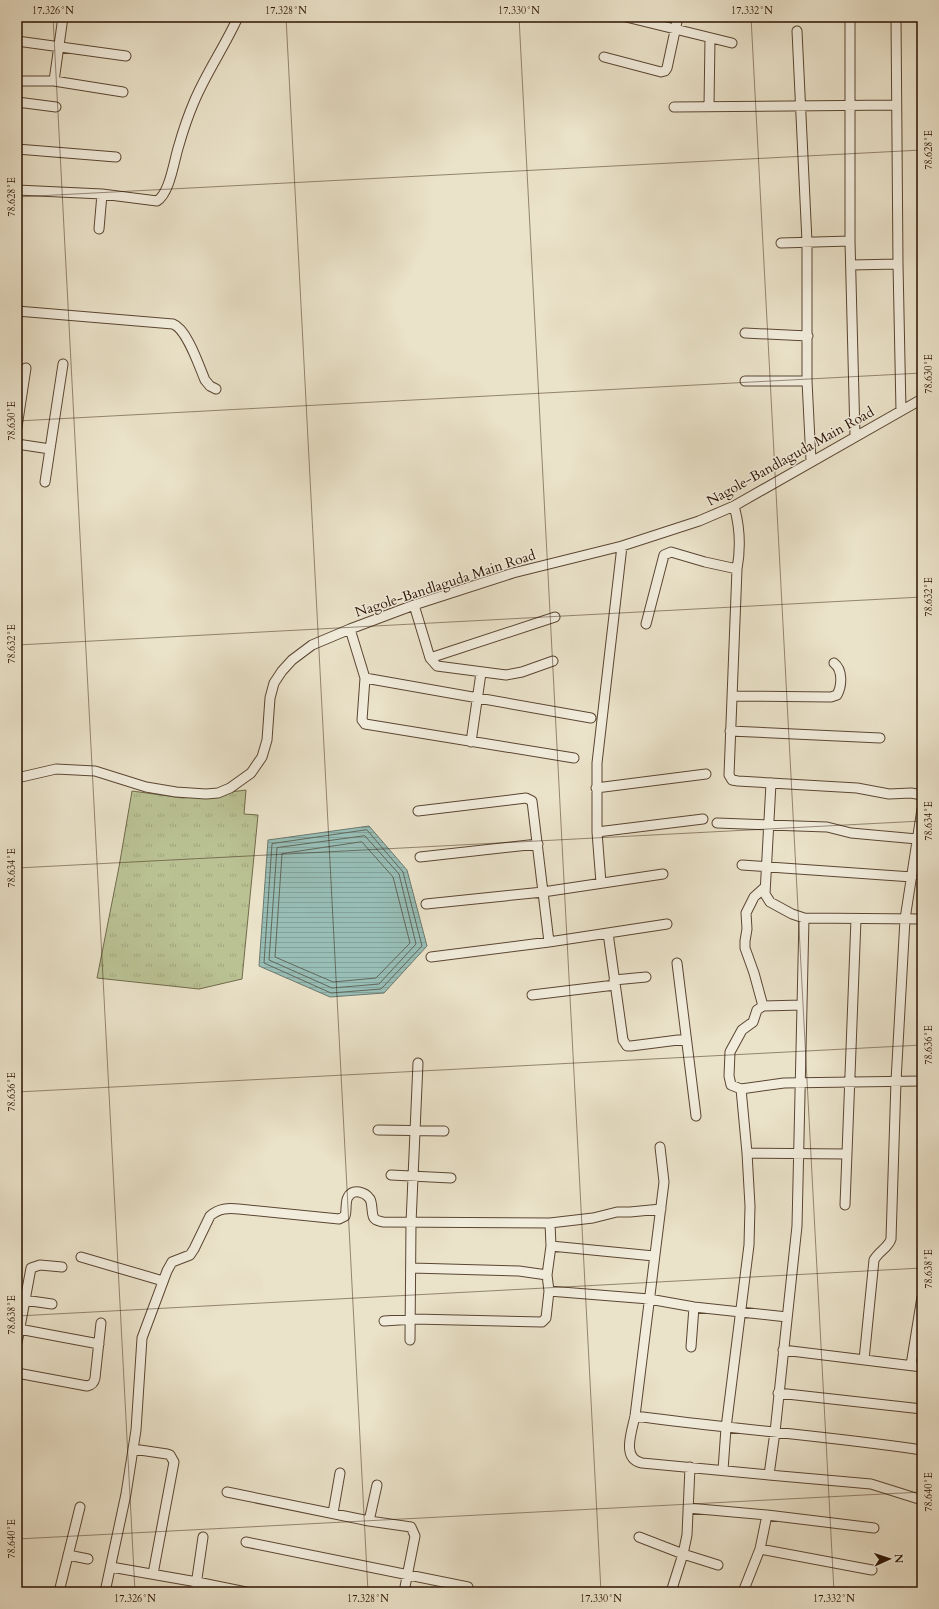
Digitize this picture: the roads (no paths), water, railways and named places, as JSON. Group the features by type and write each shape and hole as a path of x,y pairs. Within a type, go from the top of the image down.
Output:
{"street":[{"path":"54,81 63,17"},
{"path":"17,190 102,194 157,202 161,199 166,192 179,146 194,102 238,17"},
{"path":"626,17 732,43"},
{"path":"604,57 663,72 667,68 678,17"},
{"path":"850,17 850,241 855,436"},
{"path":"896,17 901,411"},
{"path":"797,31 807,242 807,381 811,461"},
{"path":"709,106 710,38"},
{"path":"17,41 126,56"},
{"path":"17,81 54,81 123,92"},
{"path":"17,102 56,107"},
{"path":"674,107 896,105"},
{"path":"17,149 116,157"},
{"path":"99,229 102,194"},
{"path":"781,243 850,241"},
{"path":"851,265 898,264"},
{"path":"17,311 173,324 181,328 205,380 210,386 216,389"},
{"path":"745,333 808,336"},
{"path":"44,482 63,364"},
{"path":"17,427 26,368"},
{"path":"745,381 807,381"},
{"name":"Nagole-Bandlaguda Main Road","path":"17,778 56,770 95,771 146,787 176,792 206,794 230,788 251,773 262,757 269,725 270,698 274,683 292,660 312,645 414,605 513,573 622,546 699,521 734,506 922,399"},
{"path":"17,444 50,450"},
{"path":"734,506 738,521 740,546 737,569 730,731 729,775 732,780 856,788 889,794 911,793 922,795"},
{"path":"601,883 597,832 596,788 598,756 622,546"},
{"path":"646,624 664,555 671,552 705,562 737,569"},
{"path":"414,605 430,658 437,666 506,675 553,661"},
{"path":"430,658 555,617"},
{"path":"350,629 365,678 362,720 365,724 574,758"},
{"path":"732,696 831,697 837,695 840,690 840,671 834,663"},
{"path":"471,742 482,673"},
{"path":"365,678 591,718"},
{"path":"730,731 880,738"},
{"path":"596,788 706,774"},
{"path":"771,783 765,887 765,894 770,902 792,914 804,918 922,919"},
{"path":"418,811 529,799 532,801 549,942"},
{"path":"864,1360 874,1260 877,1254 888,1246 891,1239 896,1082 905,919 922,809"},
{"path":"597,832 703,819"},
{"path":"717,823 827,827 851,833 917,839"},
{"path":"420,857 538,844"},
{"path":"742,865 912,877"},
{"path":"426,904 544,892 663,874"},
{"path":"763,1006 745,948 745,941 748,929 746,913 754,897 765,887"},
{"path":"769,1475 797,1226 804,918"},
{"path":"845,1205 856,919"},
{"path":"431,957 549,942 667,924"},
{"path":"608,933 622,1040 627,1046 631,1046 686,1039"},
{"path":"677,963 696,1116"},
{"path":"532,994 646,977"},
{"path":"802,1005 763,1006 757,1010 753,1022 742,1030 730,1052 729,1076 731,1085 741,1089 784,1083 922,1081"},
{"path":"410,1340 412,1268 411,1223 418,1063"},
{"path":"723,1470 726,1428 749,1245 750,1206 741,1089"},
{"path":"378,1130 444,1131"},
{"path":"660,1147 664,1182 648,1299 635,1416 629,1448 630,1455 637,1462 642,1463 871,1484 922,1500"},
{"path":"747,1153 846,1154"},
{"path":"391,1175 451,1178"},
{"path":"105,1592 136,1430 142,1338 163,1281 172,1262 181,1260 190,1255 194,1250 210,1216 219,1209 239,1209 339,1219 345,1216 346,1201 349,1195 353,1192 358,1192 365,1194 369,1199 374,1218 377,1221 411,1223 550,1223 593,1218 617,1212 661,1209"},
{"path":"384,1321 542,1322 546,1318 549,1291 547,1275 551,1246 550,1223"},
{"path":"551,1246 654,1256"},
{"path":"81,1257 163,1281"},
{"path":"17,1343 21,1299 30,1268 40,1265 62,1267"},
{"path":"412,1268 519,1271 547,1275"},
{"path":"549,1291 648,1299 694,1308 787,1317"},
{"path":"911,1365 922,1297"},
{"path":"21,1299 52,1304"},
{"path":"691,1347 694,1308"},
{"path":"17,1373 91,1386 95,1378 100,1323"},
{"path":"19,1329 99,1344"},
{"path":"783,1350 922,1367"},
{"path":"778,1393 922,1409"},
{"path":"635,1416 726,1428 775,1432 922,1450"},
{"path":"133,1449 170,1455 174,1462 154,1574"},
{"path":"671,1592 684,1554 687,1535 690,1467"},
{"path":"333,1513 340,1473"},
{"path":"369,1521 377,1485"},
{"path":"227,1492 369,1521 407,1526 413,1530 415,1536 404,1592"},
{"path":"59,1592 80,1507"},
{"path":"688,1508 767,1515 874,1528"},
{"path":"743,1592 760,1549 767,1515"},
{"path":"195,1592 204,1537"},
{"path":"639,1537 718,1565"},
{"path":"246,1542 468,1587"},
{"path":"760,1549 872,1570"},
{"path":"68,1555 88,1559"},
{"path":"111,1567 246,1592"}],"water":[{"path":"369,826 407,870 427,946 384,993 330,997 259,966 268,840"}]}
